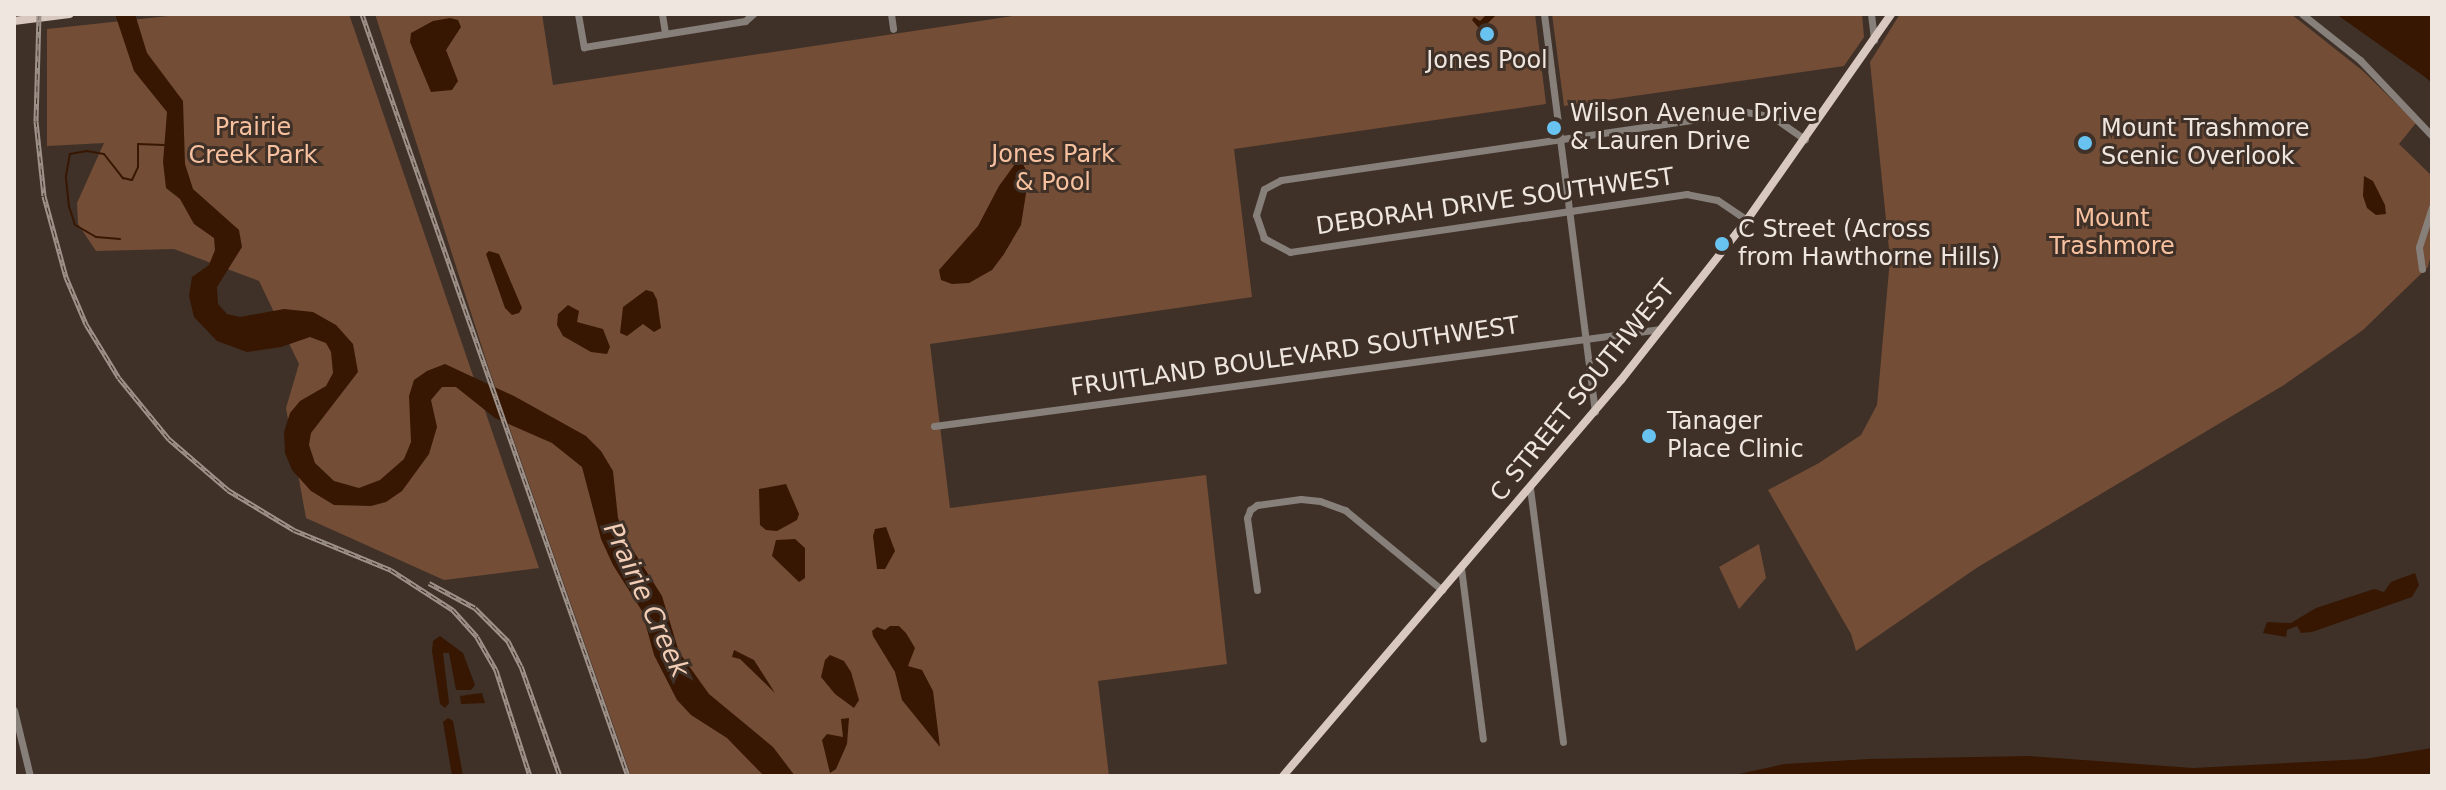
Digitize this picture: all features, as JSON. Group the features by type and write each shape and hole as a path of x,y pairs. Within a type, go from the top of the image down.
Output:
{"main road":[{"path":"14,21 70,14"},
{"name":"C STREET SOUTHWEST","path":"1283,776 1595,412 1747,220 1891,14"}],"street":[{"path":"578,14 584,47 745,21 753,14"},
{"path":"662,14 665,34"},
{"path":"891,14 893,29"},
{"path":"1544,14 1595,412"},
{"path":"1871,14 1874,40"},
{"path":"2302,14 2360,60 2432,136"},
{"path":"1560,138 1746,112 1773,117 1805,139"},
{"name":"DEBORAH DRIVE SOUTHWEST","path":"1560,138 1281,180 1264,189 1257,206 1257,221 1264,238 1290,252 1695,194 1724,203 1747,220"},
{"path":"2422,269 2419,247 2432,207"},
{"name":"FRUITLAND BOULEVARD SOUTHWEST","path":"934,426 1661,329"},
{"path":"1530,488 1563,742"},
{"path":"1257,590 1247,518 1250,510 1257,505 1301,499 1320,501 1345,510 1442,590"},
{"path":"1461,568 1483,739"},
{"path":"14,710 30,776"}],"green space":[{"name":"Prairie Creek Park","path":"187,14 349,14 539,568 444,580 306,518 286,408 299,364 259,281 174,249 96,251 78,224 77,203 104,143 47,146 47,29"},
{"name":"Jones Park & Pool","path":"375,14 542,14 553,85 1026,14 1535,14 1546,104 1234,149 1252,297 930,344 950,508 1206,475 1227,664 1098,681 1109,776 631,776 489,369"},
{"path":"1552,14 1862,14 1864,37 1844,66 1564,106"},
{"name":"Mount Trashmore","path":"1900,14 2291,14 2363,71 2416,123 2399,144 2432,176 2432,250 2428,267 2363,330 2284,385 1978,567 1856,651 1851,634 1768,490 1819,463 1861,435 1877,405 1890,259 1870,62"},
{"path":"1759,544 1766,578 1739,609 1719,567"}],"water":[{"name":"Prairie Creek","path":"115,14 135,14 147,53 183,101 185,164 193,189 239,230 242,247 217,287 218,304 227,314 240,317 284,309 313,312 336,325 353,344 358,372 311,433 309,445 315,463 334,481 359,488 380,480 404,459 411,442 409,396 414,380 445,364 514,396 586,436 601,451 613,471 618,518 629,544 662,596 679,652 709,694 773,747 795,776 764,776 727,738 691,715 677,700 654,655 642,611 613,565 601,539 582,467 552,443 495,418 456,387 442,387 431,400 437,427 429,454 402,491 386,502 371,506 334,505 311,491 292,470 285,453 284,432 290,413 300,401 326,386 333,373 331,352 326,343 310,337 281,347 247,352 217,341 194,317 189,296 192,277 209,265 215,250 214,238 194,224 180,199 166,188 163,162 167,112 134,71"},
{"path":"1487,14 1495,16 1485,26 1496,29 1496,40 1488,39 1472,20 1474,17 1480,21"},
{"path":"2336,14 2432,14 2432,83 2425,77"},
{"path":"458,20 461,27 446,50 458,81 452,90 431,92 410,42 411,33 433,21"},
{"path":"1015,164 1023,164 1027,187 1021,225 1004,254 992,270 969,283 952,284 941,280 939,270 978,226 999,186"},
{"path":"2364,176 2373,181 2386,214 2376,215 2367,208 2363,196"},
{"path":"489,251 499,254 522,308 519,313 512,315 505,308 486,254"},
{"path":"646,290 653,292 657,300 661,328 654,332 643,324 627,336 620,333 623,307"},
{"path":"568,305 579,311 577,322 603,329 610,347 607,354 591,352 563,336 557,325 558,314"},
{"path":"786,484 799,514 797,520 777,531 766,530 760,525 759,489"},
{"path":"886,527 895,551 885,569 877,569 873,536 875,529"},
{"path":"795,539 805,548 805,578 799,582 772,556 776,540"},
{"path":"2415,573 2419,585 2412,597 2312,632 2301,633 2297,626 2287,630 2286,637 2263,633 2267,622 2291,623 2316,608 2374,589 2384,592 2391,582"},
{"path":"890,626 899,626 906,633 915,648 908,666 922,670 933,691 940,747 902,700 895,672 873,636 872,631 877,627 885,630"},
{"path":"440,636 463,653 475,685 471,690 456,690 449,653 443,653 449,703 445,708 440,704 432,651 433,641"},
{"path":"734,650 754,660 775,693 740,659 732,657"},
{"path":"830,655 844,661 851,672 859,700 854,708 835,694 821,677 825,660"},
{"path":"482,693 485,703 461,704 460,696"},
{"path":"448,718 453,721 463,776 452,776 443,722"},
{"path":"849,718 847,744 836,769 830,773 822,740 827,734 843,737 841,719"},
{"path":"2432,748 2432,776 1730,776 1784,764 1869,759 2029,756 2193,768 2364,759"}],"waterway":[{"path":"120,239 96,237 75,225 69,207 66,176 70,154 87,151 104,154 123,178 132,180 138,167 138,144 164,145"}],"railway":[{"path":"39,14 36,121 44,196 66,277 86,324 119,378 169,439 228,490 294,530 391,570 453,610 477,637 496,670 530,776"},
{"path":"362,14 628,776"},
{"path":"429,583 475,608 508,641 521,666 560,776"}],"place":[{"name":"Jones Pool","path":"1487,34"},
{"name":"Wilson Avenue Drive & Lauren Drive","path":"1554,128"},
{"name":"Mount Trashmore Scenic Overlook","path":"2085,143"},
{"name":"C Street (Across from Hawthorne Hills)","path":"1722,244"},
{"name":"Tanager Place Clinic","path":"1649,436"}]}
